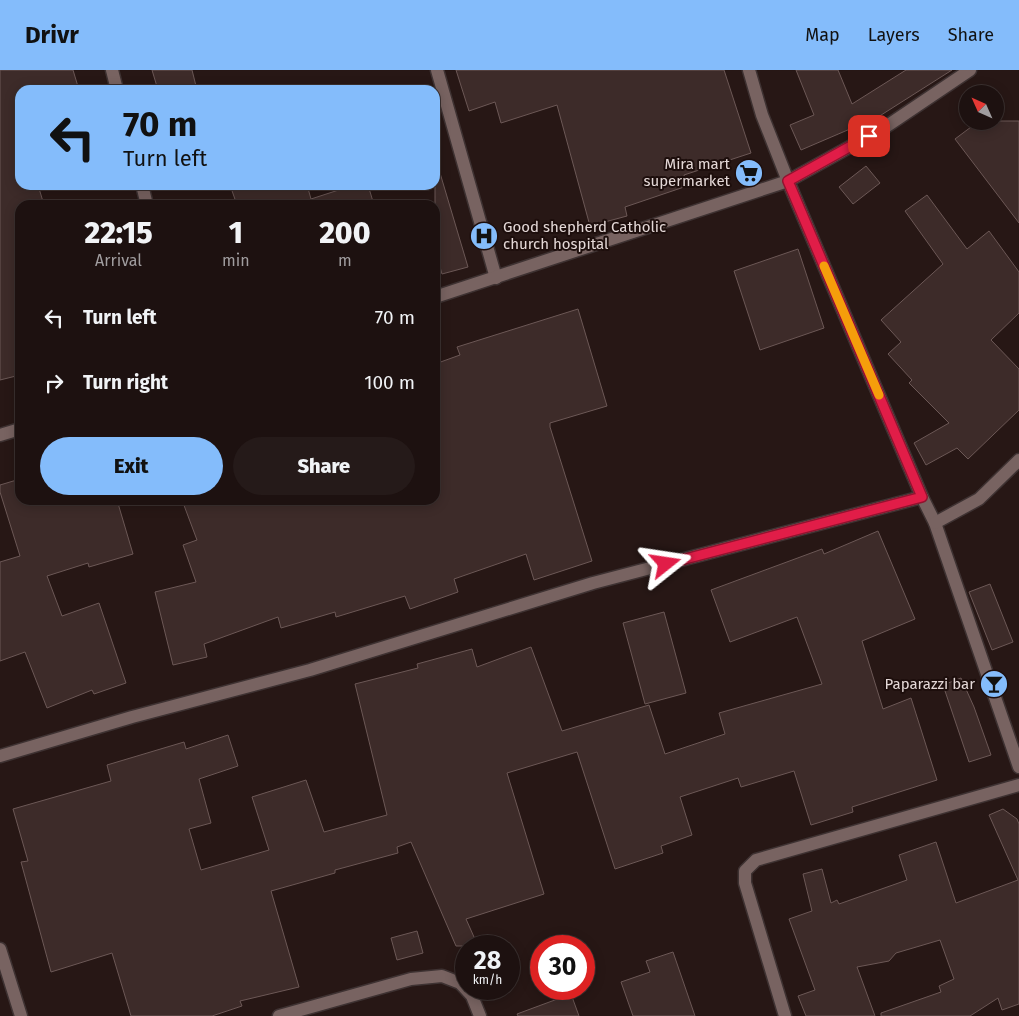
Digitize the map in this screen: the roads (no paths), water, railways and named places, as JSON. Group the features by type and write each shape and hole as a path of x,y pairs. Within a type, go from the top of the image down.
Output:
{"street":[{"path":"112,70 116,85"},
{"path":"437,70 496,278"},
{"path":"748,70 762,115 788,181 922,497 935,523 1019,767"},
{"path":"440,295 788,181 884,128 970,70"},
{"path":"0,436 15,431"},
{"path":"935,523 980,499 1019,460"},
{"path":"0,756 132,717 310,670 593,583 922,497"},
{"path":"785,1016 745,883 745,871 756,860 1019,785"},
{"path":"0,948 21,1016"},
{"path":"279,1016 411,979 442,976 460,983 472,996 480,1016"}],"place":[{"name":"Mira mart supermarket","path":"749,173"},
{"name":"Good shepherd Catholic church hospital","path":"484,236"},
{"name":"Paparazzi bar","path":"994,684"}]}
